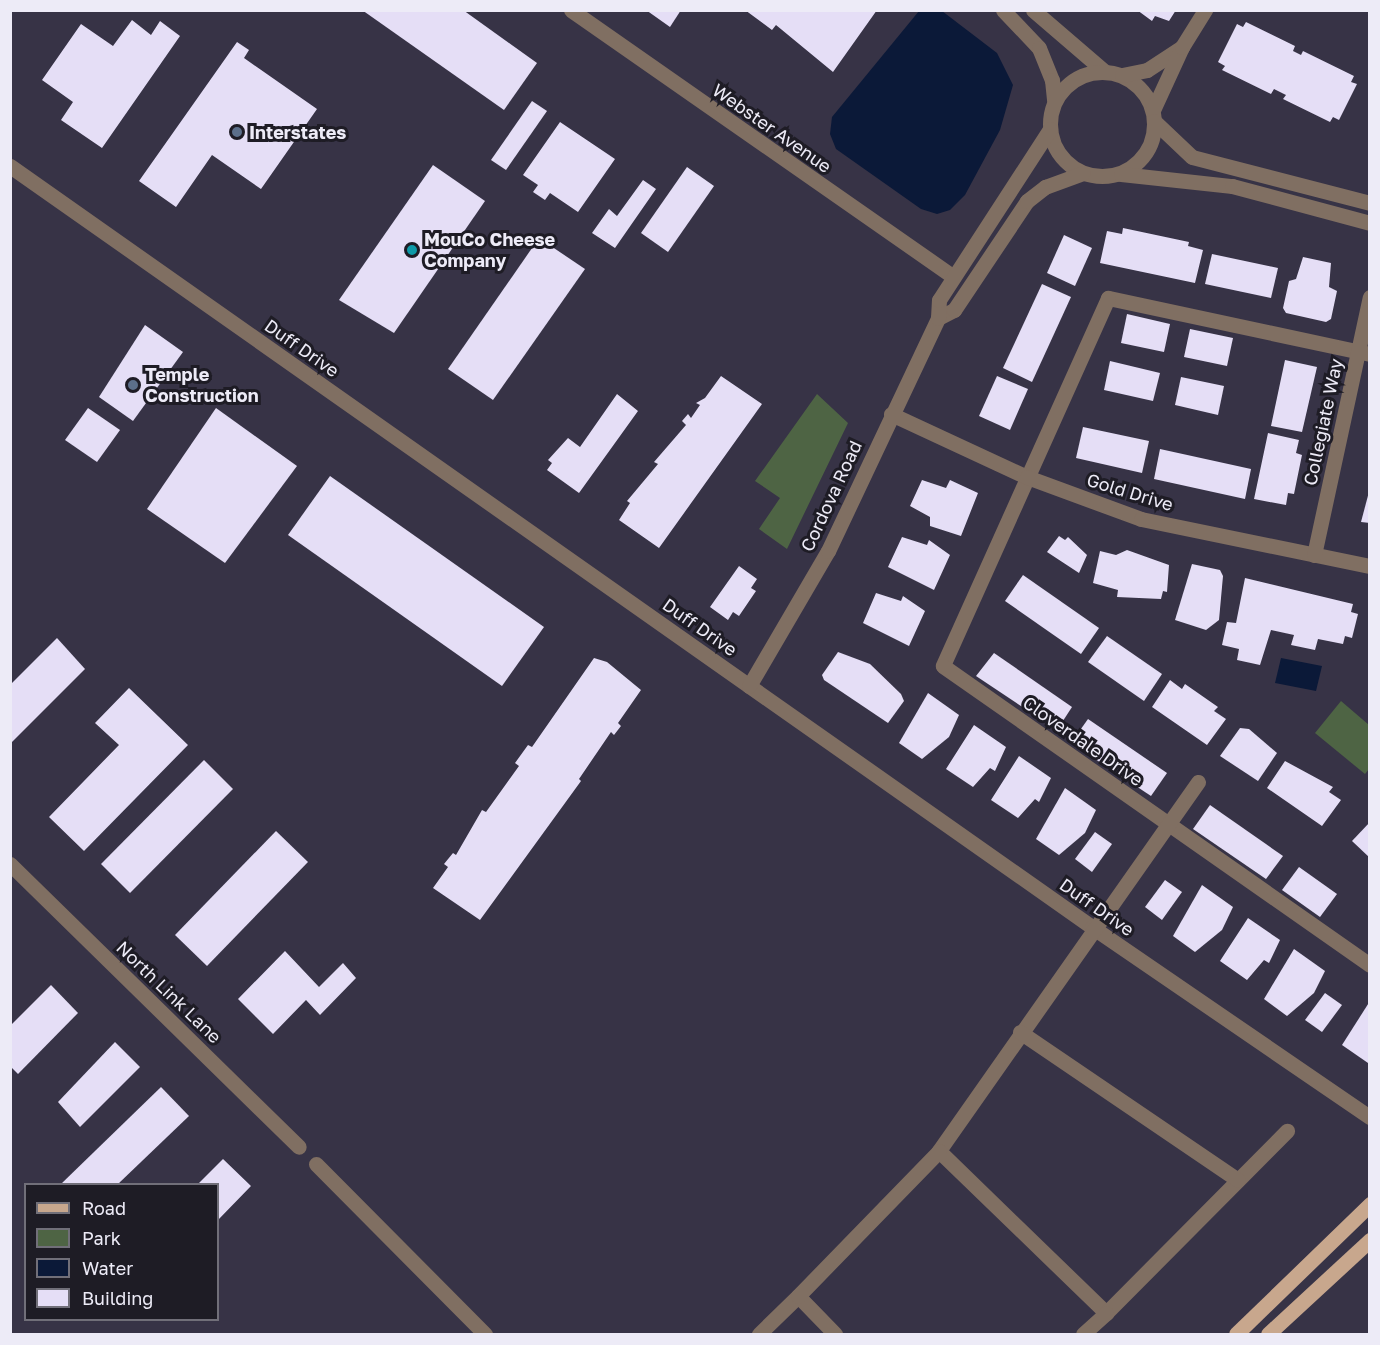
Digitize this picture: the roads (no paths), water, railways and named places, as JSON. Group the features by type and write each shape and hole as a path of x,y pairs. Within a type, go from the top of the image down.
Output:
{"main road":[{"path":"1236,1335 1370,1204"},
{"path":"1268,1335 1370,1240"}],"street":[{"name":"Webster Avenue","path":"571,10 952,276"},
{"path":"1003,10 1039,48 1052,80 1053,100 1050,129 1064,160 1083,173 1121,174 1232,186 1370,223"},
{"path":"1033,10 1104,71"},
{"path":"1121,174 1149,149 1153,116 1182,47 1205,10"},
{"path":"1053,100 1074,78 1104,71 1122,75 1147,70 1182,47"},
{"path":"1122,75 1147,97 1153,116 1192,157 1370,202"},
{"name":"Cordova Road","path":"749,686 828,551 938,318 939,300 952,276 1050,129"},
{"name":"Duff Drive","path":"10,166 1092,927 1370,1117"},
{"name":"Cordova Road","path":"938,318 954,310 1027,201 1045,187 1083,173"},
{"name":"Collegiate Way","path":"1314,555 1364,353 1370,297"},
{"path":"1027,477 1108,298 1364,353"},
{"name":"Gold Drive","path":"891,414 1027,477 1141,519 1370,566"},
{"name":"Cloverdale Drive","path":"1027,477 943,666 1370,964"},
{"path":"759,1335 939,1151 1092,927 1198,782"},
{"name":"North Link Lane","path":"10,864 299,1147"},
{"path":"1020,1032 1238,1180"},
{"path":"1083,1335 1287,1131"},
{"path":"939,1151 1106,1313"},
{"path":"316,1164 485,1335"},
{"path":"798,1296 835,1335"}],"water":[{"path":"919,11 942,11 997,53 1013,85 1000,130 965,195 950,210 937,214 921,209 836,149 830,134 832,117"},
{"path":"1281,658 1322,666 1316,691 1275,683"}],"place":[{"name":"Interstates","path":"237,132"},
{"name":"MouCo Cheese Company","path":"412,250"},
{"name":"Temple Construction","path":"133,385"}]}
